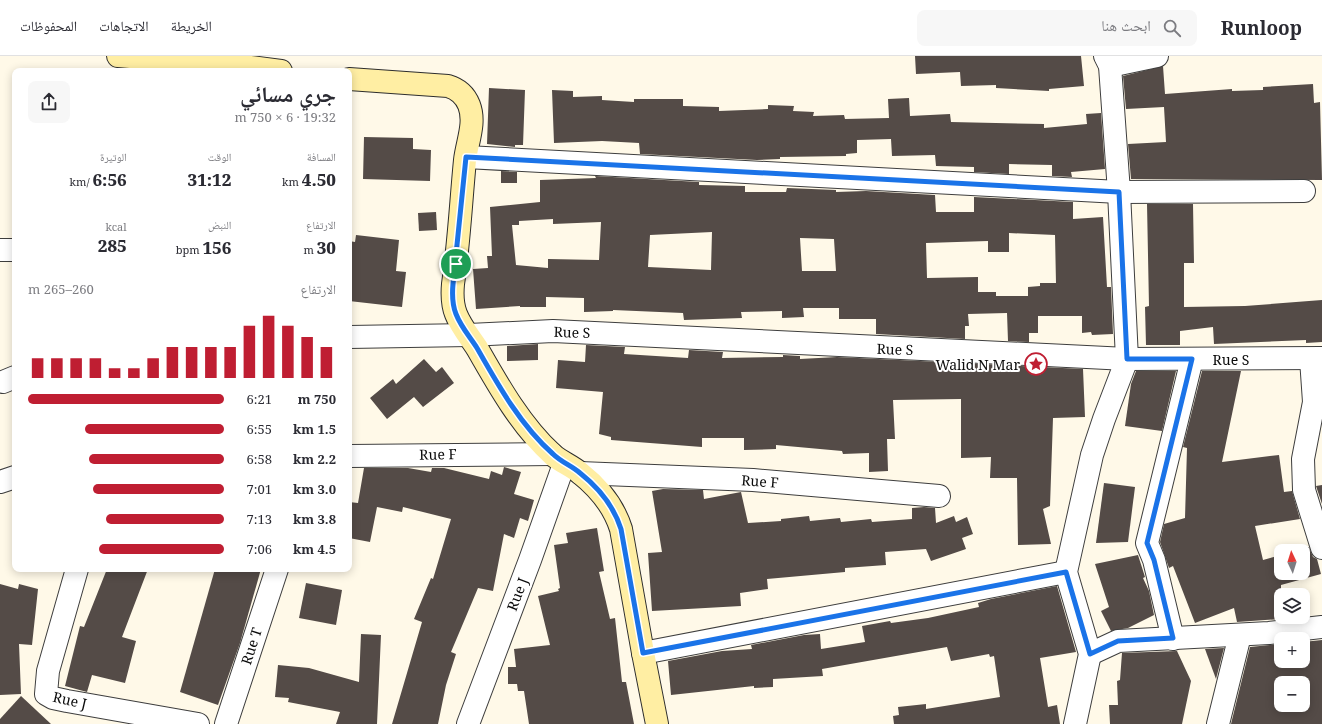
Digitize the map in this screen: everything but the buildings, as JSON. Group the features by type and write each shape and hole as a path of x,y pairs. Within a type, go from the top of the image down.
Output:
{"street":[{"path":"118,56 258,68"},
{"path":"1075,724 1090,654 1066,572 1092,455 1127,359 1119,192 1107,61 1157,56"},
{"path":"352,79 448,86 458,90 469,105 471,113 470,136 466,157 452,300 459,321 508,400 530,430 607,500 617,515 621,529 657,724"},
{"path":"466,157 1119,192 1304,191"},
{"path":"0,250 12,250"},
{"name":"Rue S","path":"352,337 469,335 553,331 1127,359 1317,358"},
{"path":"1317,358 1314,402 1303,459 1304,490 1322,548"},
{"path":"1173,638 1154,560 1147,543 1192,359"},
{"name":"Rue F","path":"352,456 565,463 939,496"},
{"name":"Rue J","path":"468,724 565,463"},
{"path":"0,482 12,478"},
{"name":"Rue J","path":"76,572 48,671 46,694 53,698 67,701 198,724"},
{"name":"Rue T","path":"226,724 277,572"},
{"path":"643,653 1066,572"},
{"path":"1090,654 1118,641 1240,635 1322,627"},
{"path":"1218,724 1240,635"}],"place":[{"name":"Walid N Mar","path":"1036,364"}],"route":[{"path":"466,157 1119,192 1127,359 1192,359 1172,444 1150,525 1147,543 1154,560 1173,638 1118,641 1090,654 1066,572 643,653 621,529 617,515 607,500 580,473 564,464 552,454 530,430 508,400 459,321 452,300 456,264 466,157"}]}
